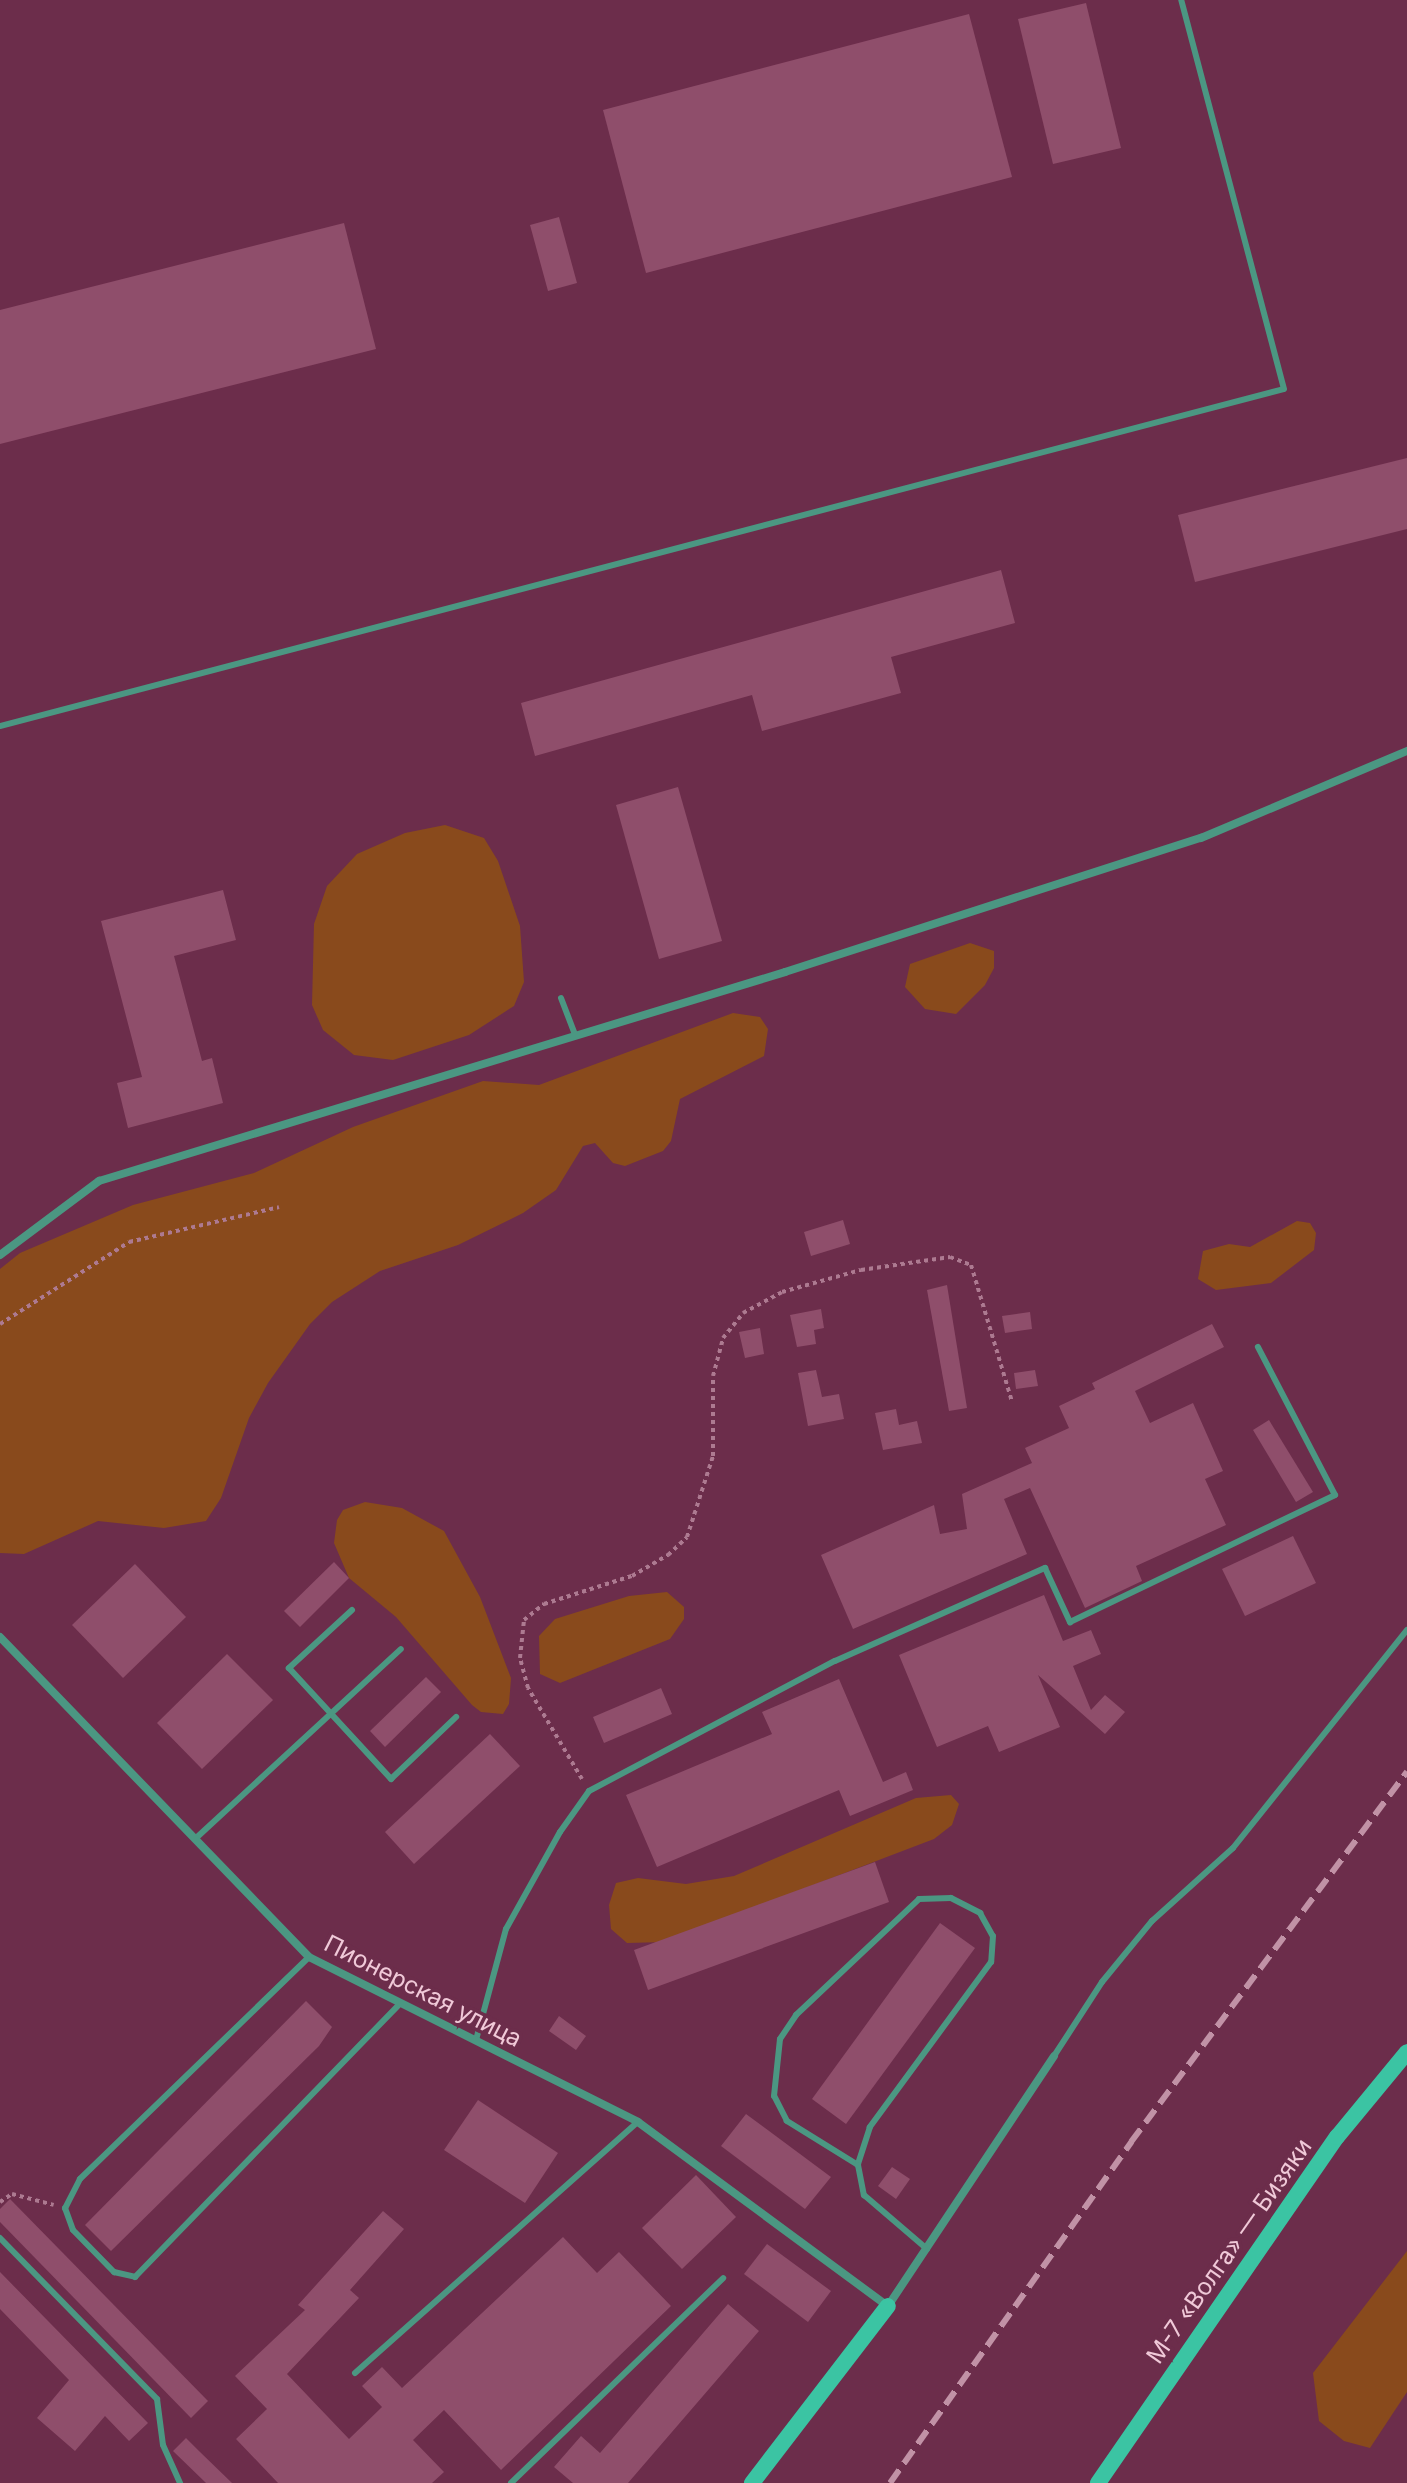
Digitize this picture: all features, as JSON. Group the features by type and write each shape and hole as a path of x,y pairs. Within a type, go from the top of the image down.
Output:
{"main road":[{"name":"М-7 «Волга» — Бизяки","path":"1098,2483 1337,2137 1407,2052"},
{"path":"752,2483 888,2306"}],"street":[{"path":"0,1255 99,1181 1201,838 1407,751"},
{"name":"Пионерская улица","path":"0,1637 309,1957 398,2006 476,2040 638,2122 888,2306"},
{"path":"888,2306 1054,2056"}],"lane":[{"path":"0,726 1284,389 1181,0"},
{"path":"561,998 575,1035"},
{"path":"476,2040 506,1929 560,1832 589,1791 835,1661 1045,1568 1070,1622 1335,1495 1258,1347"},
{"path":"352,1610 289,1668 391,1779 456,1717"},
{"path":"1054,2056 1102,1982 1152,1921 1233,1848 1407,1630"},
{"path":"195,1839 401,1649"},
{"path":"858,2165 787,2121 774,2096 780,2039 796,2015 919,1899 951,1898 980,1913 993,1936 991,1962 870,2127 858,2165 864,2195 927,2249"},
{"path":"309,1957 80,2179 65,2208 73,2230 114,2272 135,2277 398,2006"},
{"path":"355,2373 638,2122"},
{"path":"0,2238 157,2399 163,2445 180,2483"},
{"path":"511,2483 723,2278"}],"path":[{"path":"0,1324 129,1242 279,1207"},
{"path":"589,1791 528,1688 520,1658 524,1620 544,1604 632,1576 668,1555 687,1537 713,1456 713,1376 723,1338 743,1313 782,1292 861,1270 950,1257 971,1265 1012,1402"},
{"path":"0,2202 12,2194 65,2208"}],"shaded area":[{"path":"445,825 484,838 498,861 520,926 524,982 514,1006 469,1035 393,1060 354,1055 323,1030 312,1005 314,924 327,886 357,854 405,833"},
{"path":"970,943 994,951 994,968 985,985 956,1014 925,1009 905,987 910,964"},
{"path":"733,1013 760,1017 768,1029 764,1056 680,1099 671,1141 663,1151 625,1166 613,1163 595,1143 583,1146 556,1190 523,1213 458,1245 380,1271 332,1302 310,1324 268,1383 249,1418 221,1498 206,1521 164,1528 98,1521 24,1554 0,1553 0,1269 20,1253 133,1205 254,1173 353,1127 483,1081 539,1085"},
{"path":"1297,1221 1310,1223 1316,1233 1314,1250 1271,1283 1216,1290 1198,1279 1203,1251 1229,1244 1250,1247"},
{"path":"365,1502 402,1508 444,1531 480,1597 511,1678 509,1704 503,1714 481,1712 472,1705 396,1617 349,1578 334,1543 337,1520 343,1510"},
{"path":"667,1592 684,1607 684,1619 670,1639 560,1683 540,1674 539,1636 555,1619 629,1596"},
{"path":"951,1795 959,1804 952,1825 934,1839 664,1942 627,1943 611,1929 609,1905 616,1883 638,1878 686,1884 734,1876 916,1798"},
{"path":"1407,2251 1407,2392 1370,2448 1344,2441 1319,2421 1313,2373"}],"building":[{"path":"1086,3 1121,148 1053,164 1018,19"},
{"path":"969,14 1012,177 646,273 603,110"},
{"path":"559,217 577,283 548,291 530,225"},
{"path":"344,223 376,349 0,444 0,310"},
{"path":"1407,458 1407,529 1195,582 1178,515"},
{"path":"1001,570 1015,623 891,657 901,693 762,731 752,695 535,756 521,703"},
{"path":"678,787 722,941 659,959 616,805"},
{"path":"223,890 236,940 174,956 202,1061 212,1058 223,1103 128,1128 117,1083 142,1077 101,921"},
{"path":"843,1220 850,1244 811,1256 804,1232"},
{"path":"947,1285 967,1408 949,1411 927,1290"},
{"path":"821,1309 824,1328 814,1330 816,1344 797,1347 790,1315"},
{"path":"1030,1312 1032,1329 1005,1333 1002,1316"},
{"path":"1212,1324 1224,1347 1135,1391 1150,1423 1193,1403 1223,1471 1205,1479 1226,1525 1136,1566 1142,1581 1085,1608 1030,1488 1004,1499 1027,1554 853,1629 821,1555 934,1505 940,1534 967,1529 962,1494 1032,1463 1025,1448 1069,1428 1059,1406 1095,1389 1092,1383"},
{"path":"760,1328 764,1354 745,1358 739,1332"},
{"path":"816,1370 822,1397 839,1394 844,1419 808,1426 798,1373"},
{"path":"1035,1370 1038,1386 1016,1389 1014,1373"},
{"path":"896,1409 899,1425 917,1421 922,1443 883,1450 875,1413"},
{"path":"1269,1420 1313,1492 1296,1502 1253,1430"},
{"path":"1293,1536 1316,1583 1245,1616 1222,1569"},
{"path":"334,1562 349,1578 300,1627 284,1611"},
{"path":"135,1564 186,1617 123,1678 72,1625"},
{"path":"1044,1595 1063,1641 1091,1630 1101,1654 1073,1666 1091,1710 1105,1695 1125,1712 1105,1734 1038,1675 1060,1727 999,1752 988,1726 937,1747 899,1655"},
{"path":"227,1654 273,1700 202,1769 157,1723"},
{"path":"426,1677 441,1692 385,1747 370,1731"},
{"path":"839,1679 883,1782 906,1772 913,1790 850,1816 839,1790 657,1867 626,1795 772,1734 762,1712"},
{"path":"661,1688 672,1714 604,1743 593,1717"},
{"path":"490,1734 520,1766 414,1864 385,1832"},
{"path":"875,1862 889,1902 648,1990 634,1950"},
{"path":"940,1923 975,1948 846,2124 812,2099"},
{"path":"306,2001 332,2027 319,2046 111,2251 85,2225"},
{"path":"559,2016 586,2036 576,2050 549,2031"},
{"path":"478,2100 558,2153 525,2203 444,2150"},
{"path":"746,2114 831,2177 805,2209 721,2146"},
{"path":"892,2167 910,2179 896,2199 878,2186"},
{"path":"696,2175 736,2217 682,2269 642,2228"},
{"path":"10,2199 208,2401 191,2418 0,2222 0,2209"},
{"path":"383,2211 404,2229 350,2290 359,2298 287,2374 349,2439 382,2407 362,2386 382,2367 402,2388 563,2237 597,2273 619,2252 671,2306 501,2470 444,2410 413,2440 444,2472 432,2483 278,2483 236,2439 267,2409 235,2376 305,2310 298,2305"},
{"path":"767,2244 831,2291 808,2322 744,2274"},
{"path":"0,2272 148,2423 129,2441 105,2416 75,2451 37,2418 69,2380 0,2309"},
{"path":"728,2304 759,2331 628,2483 573,2483 554,2467 581,2436 600,2453"},
{"path":"186,2438 232,2483 206,2483 173,2451"}],"railway":[{"path":"890,2483 1131,2142 1407,1772"}]}
